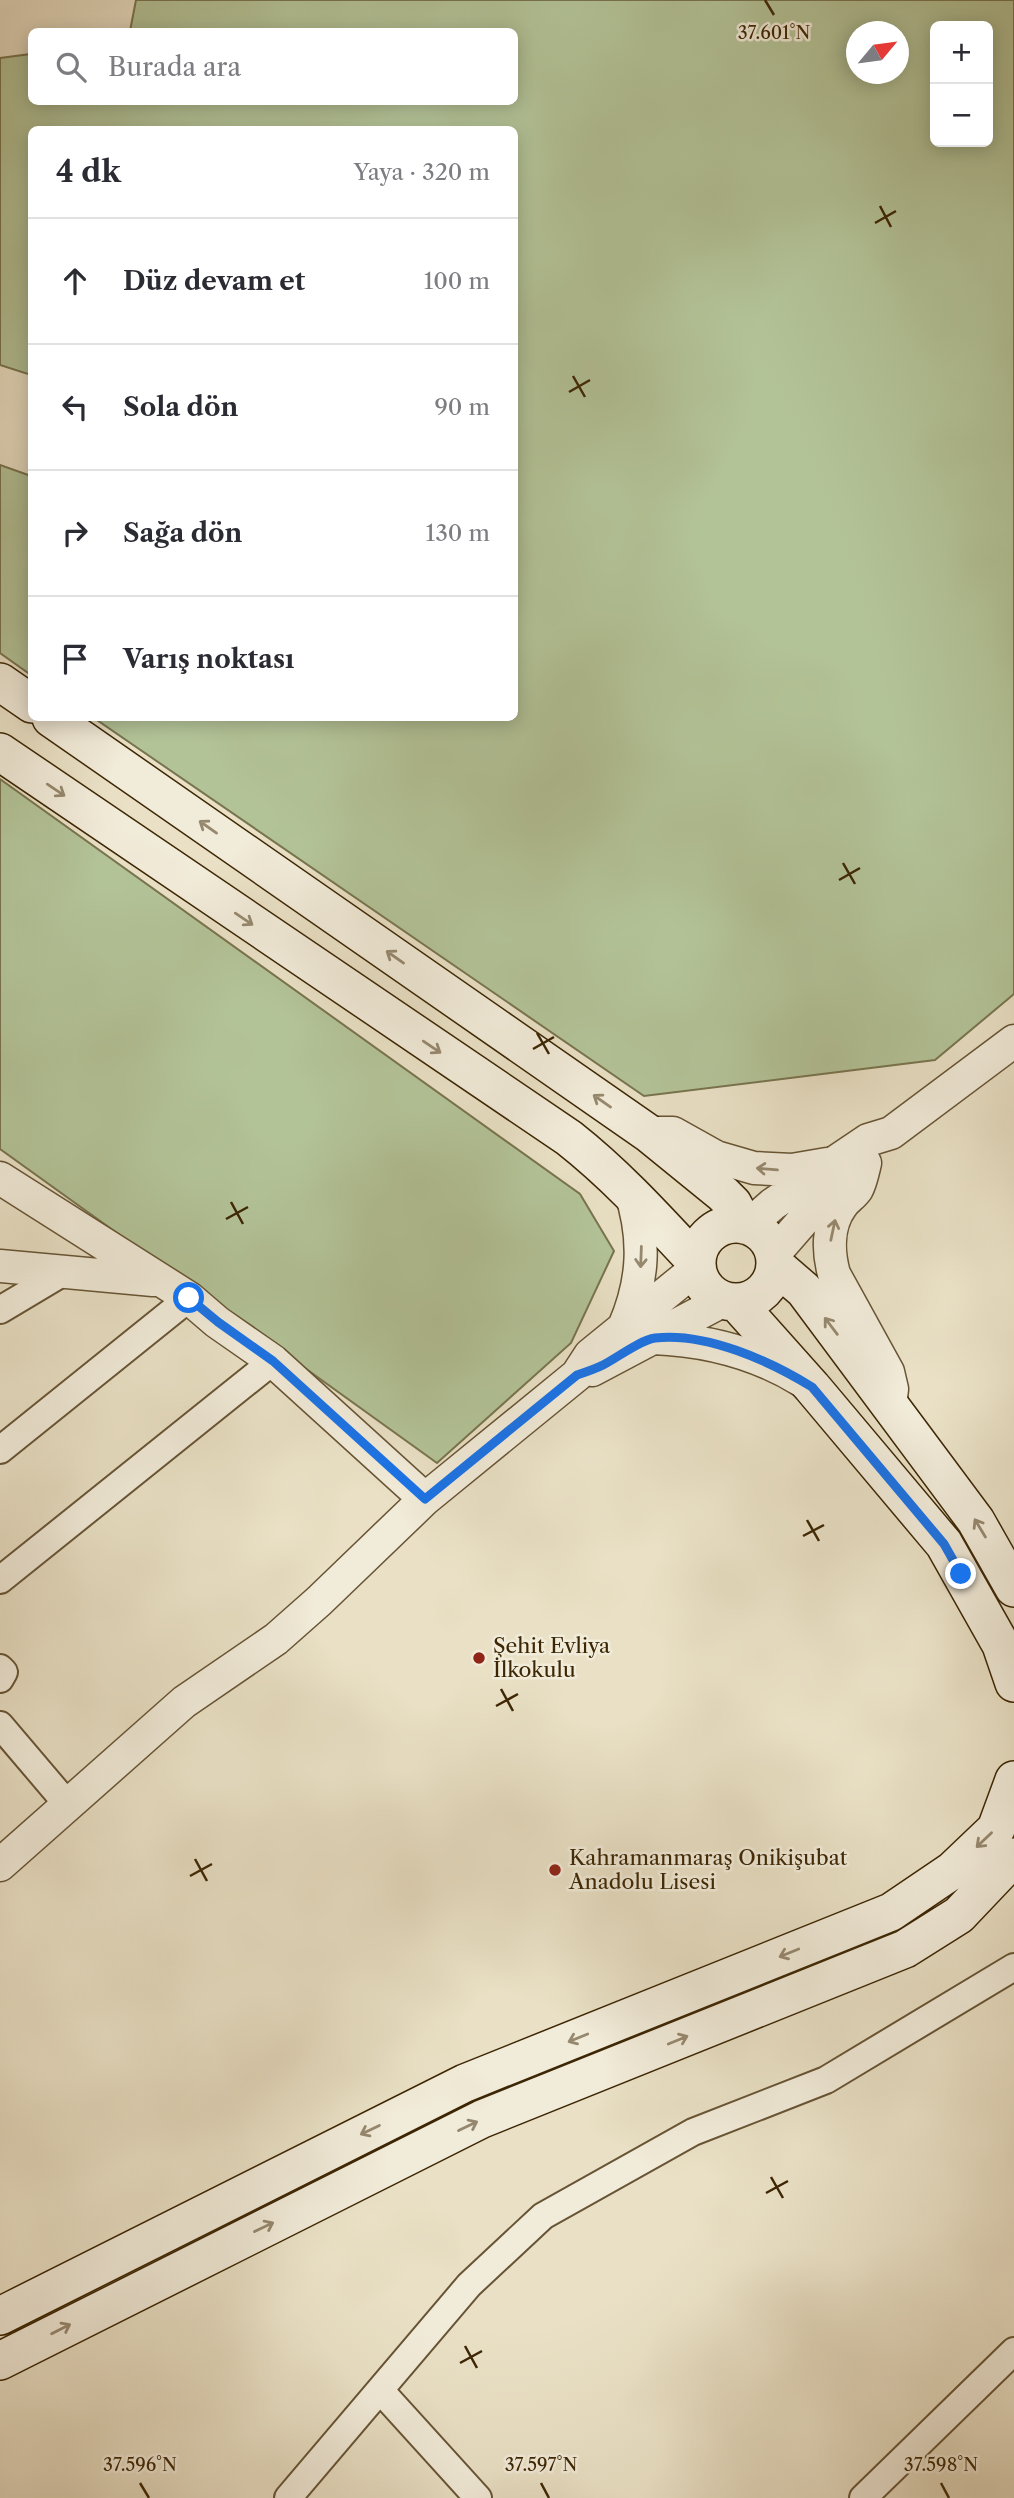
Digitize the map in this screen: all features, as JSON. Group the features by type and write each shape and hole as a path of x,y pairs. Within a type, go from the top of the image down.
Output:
{"main road":[{"path":"0,682 28,701"},
{"path":"55,721 648,1133 723,1194 733,1204 746,1226"},
{"path":"0,752 569,1138 600,1163 629,1190 697,1265 706,1288 730,1301 812,1387 944,1544 1001,1645 1014,1683"},
{"path":"697,1265 704,1241 712,1233 733,1224 746,1226 765,1237 775,1260 804,1290 976,1521 1014,1588"},
{"path":"730,1301 748,1301 767,1287 775,1260"},
{"path":"0,2316 466,2083 891,1912 953,1870 996,1829 1014,1780"},
{"path":"0,2361 482,2119 905,1949 959,1915 1014,1857"}],"street":[{"path":"746,1226 773,1204 850,1163 879,1152 891,1133 1014,1041"},
{"path":"648,1133 673,1133 716,1157 754,1168 792,1170 850,1163"},
{"path":"775,1260 850,1163"},
{"path":"850,1163 858,1188 842,1205 833,1225 830,1236 831,1262 840,1286 888,1372 892,1389 890,1406"},
{"path":"0,1178 189,1298 273,1361 425,1499"},
{"path":"629,1190 640,1226 638,1332"},
{"path":"0,1865 184,1702 276,1639 425,1499 577,1375 600,1367 638,1332 697,1265"},
{"path":"0,1266 158,1280"},
{"path":"0,1310 67,1270"},
{"path":"0,1450 189,1298"},
{"path":"638,1332 730,1301"},
{"path":"638,1332 732,1349 787,1371 812,1387"},
{"path":"0,1580 273,1361"},
{"path":"0,1668 4,1672 0,1679"},
{"path":"0,1725 68,1805"},
{"path":"303,2493 380,2390 469,2285 543,2216 693,2132 826,2080 1014,1967"},
{"path":"863,2498 1014,2351"},
{"path":"380,2390 478,2498"}],"green space":[{"path":"136,0 1014,0 1014,994 935,1060 644,1096 98,721 518,721 518,126 28,126 28,374 0,365 0,58 28,54 28,105 518,105 518,28 131,28"},
{"path":"0,465 28,475 28,673 0,653"},
{"path":"0,779 580,1194 614,1251 571,1343 437,1463 0,1149"}],"place":[{"name":"Şehit Evliya İlkokulu","path":"479,1658"},
{"name":"Kahramanmaraş Onikişubat Anadolu Lisesi","path":"555,1870"}],"route":[{"path":"189,1298 273,1361 425,1499 577,1375 600,1367 653,1338 706,1343 760,1359 787,1371 812,1387 944,1544 961,1574"}]}
